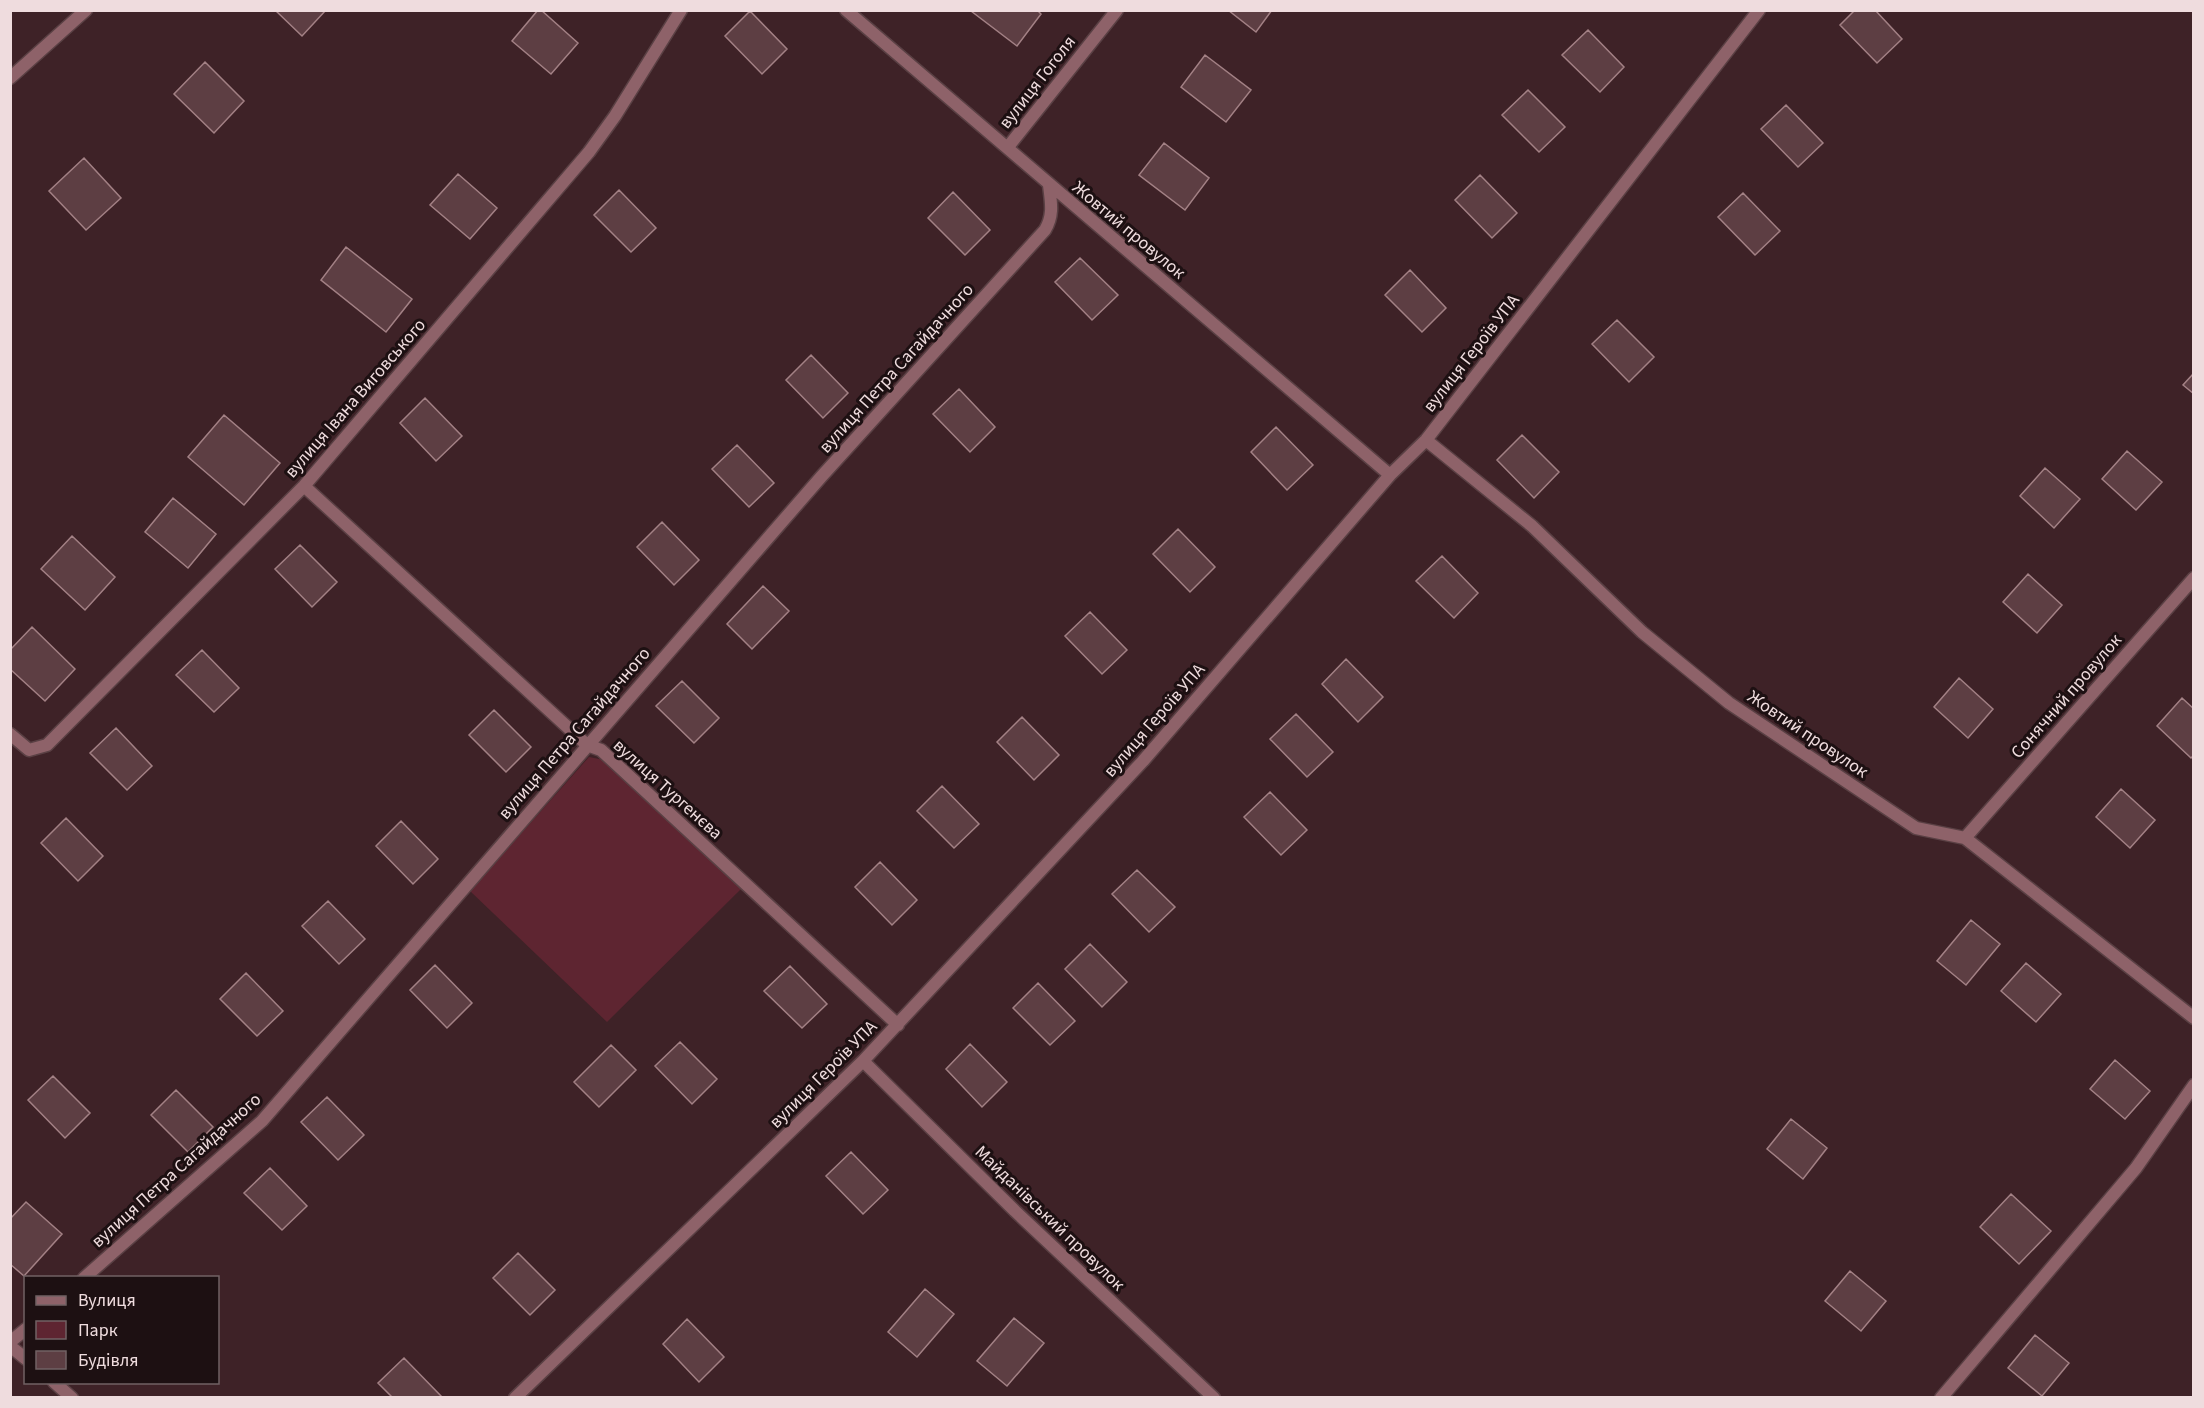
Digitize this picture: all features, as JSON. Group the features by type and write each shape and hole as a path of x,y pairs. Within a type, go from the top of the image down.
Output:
{"street":[{"path":"10,78 86,10"},
{"name":"вулиця Івана Виговського","path":"10,734 28,750 47,745 304,486 589,152 615,116 681,10"},
{"name":"Жовтий провулок","path":"846,10 1390,475"},
{"name":"вулиця Гоголя","path":"1008,147 1117,10"},
{"name":"вулиця Героїв УПА","path":"515,1398 863,1061 1143,762 1390,475 1426,440 1759,10"},
{"name":"вулиця Петра Сагайдачного","path":"86,1276 262,1121 821,477 1045,230 1050,221 1052,208 1049,185"},
{"name":"Жовтий провулок","path":"1426,440 1532,526 1642,632 1729,703 1916,828 1965,838 2193,1018"},
{"name":"вулиця Тургенєва","path":"304,486 587,745 601,750 898,1025"},
{"name":"Сонячний провулок","path":"1965,838 2193,578"},
{"name":"Майданівський провулок","path":"863,1061 1015,1211 1214,1398"},
{"path":"1941,1398 2136,1168 2193,1085"},
{"path":"24,1331 10,1344 24,1357"},
{"path":"55,1384 72,1398"}],"green space":[{"path":"589,757 604,760 741,889 607,1022 470,891"}],"building":[{"path":"275,10 326,10 302,36"},
{"path":"538,10 541,10 578,43 551,74 512,41"},
{"path":"1037,10 1041,14 1017,46 971,11"},
{"path":"1228,10 1272,10 1256,32"},
{"path":"1855,10 1875,10 1902,39 1877,63 1840,25"},
{"path":"750,11 787,49 762,74 725,36"},
{"path":"1588,30 1624,67 1600,92 1562,55"},
{"path":"1205,55 1251,90 1226,122 1181,87"},
{"path":"205,62 244,101 214,133 174,94"},
{"path":"1528,90 1565,127 1539,152 1502,115"},
{"path":"1786,105 1823,143 1798,167 1761,129"},
{"path":"1164,143 1209,178 1185,210 1139,175"},
{"path":"84,158 121,198 86,230 49,191"},
{"path":"458,174 497,208 470,239 430,205"},
{"path":"1480,175 1517,213 1492,238 1455,200"},
{"path":"619,190 656,228 631,252 594,215"},
{"path":"953,192 990,230 965,255 928,218"},
{"path":"1743,193 1780,231 1755,255 1718,217"},
{"path":"346,247 412,299 386,332 321,280"},
{"path":"1080,258 1118,295 1092,320 1055,282"},
{"path":"1410,270 1446,308 1422,332 1385,295"},
{"path":"1617,320 1654,357 1629,382 1592,344"},
{"path":"811,355 848,393 823,418 786,380"},
{"path":"2194,373 2194,394 2183,385"},
{"path":"959,389 995,427 970,452 933,414"},
{"path":"425,398 462,436 436,461 400,423"},
{"path":"224,415 280,463 244,505 188,457"},
{"path":"1276,427 1313,465 1287,490 1251,452"},
{"path":"1522,435 1559,472 1534,498 1497,460"},
{"path":"737,445 774,483 749,507 712,469"},
{"path":"2127,451 2162,482 2136,510 2102,479"},
{"path":"2045,468 2080,499 2054,528 2020,496"},
{"path":"173,498 216,534 188,568 145,532"},
{"path":"662,522 699,560 674,585 637,547"},
{"path":"1178,529 1215,567 1190,592 1153,554"},
{"path":"72,536 115,577 85,610 41,569"},
{"path":"300,545 337,582 312,607 275,569"},
{"path":"1442,556 1478,593 1454,618 1416,581"},
{"path":"2028,574 2062,605 2037,633 2003,602"},
{"path":"763,586 789,611 752,649 727,624"},
{"path":"1090,612 1127,650 1102,674 1065,636"},
{"path":"32,627 75,669 45,701 10,669 10,650"},
{"path":"202,650 239,688 214,712 176,675"},
{"path":"1346,659 1383,697 1358,722 1322,684"},
{"path":"1959,678 1993,709 1968,738 1934,707"},
{"path":"682,681 719,718 694,743 656,706"},
{"path":"2182,698 2194,709 2194,755 2191,758 2157,726"},
{"path":"494,710 531,747 506,772 469,735"},
{"path":"1296,714 1333,752 1307,777 1270,739"},
{"path":"1022,717 1059,755 1034,780 997,742"},
{"path":"116,728 152,766 127,790 90,753"},
{"path":"942,786 979,824 954,848 917,811"},
{"path":"2121,789 2155,820 2130,848 2096,817"},
{"path":"1270,792 1307,830 1281,855 1244,817"},
{"path":"66,818 103,856 78,881 41,843"},
{"path":"401,821 438,859 413,884 376,846"},
{"path":"880,862 917,900 892,925 855,887"},
{"path":"1137,870 1175,907 1149,932 1112,894"},
{"path":"328,901 365,939 339,964 302,926"},
{"path":"1971,920 2000,944 1966,985 1937,961"},
{"path":"1090,944 1127,982 1102,1007 1065,969"},
{"path":"2026,963 2061,994 2036,1022 2001,991"},
{"path":"435,965 472,1003 447,1028 410,990"},
{"path":"790,966 827,1004 802,1028 764,991"},
{"path":"246,973 283,1011 257,1036 220,999"},
{"path":"1038,983 1075,1021 1050,1045 1013,1008"},
{"path":"680,1042 717,1079 692,1104 655,1066"},
{"path":"970,1044 1007,1082 982,1107 946,1069"},
{"path":"611,1045 636,1070 599,1107 574,1082"},
{"path":"2115,1060 2150,1091 2125,1119 2090,1089"},
{"path":"53,1076 90,1113 65,1138 28,1100"},
{"path":"176,1090 213,1127 188,1152 151,1115"},
{"path":"327,1097 364,1135 338,1160 301,1122"},
{"path":"1791,1119 1827,1148 1803,1179 1767,1149"},
{"path":"851,1152 888,1190 863,1214 826,1176"},
{"path":"270,1168 307,1206 282,1230 244,1193"},
{"path":"2011,1194 2051,1231 2019,1264 1980,1227"},
{"path":"26,1202 62,1234 24,1276 10,1264 10,1219"},
{"path":"518,1253 555,1290 530,1315 493,1278"},
{"path":"1850,1271 1886,1301 1861,1331 1825,1301"},
{"path":"925,1289 954,1314 917,1357 888,1332"},
{"path":"1014,1318 1044,1343 1007,1386 977,1361"},
{"path":"687,1319 724,1357 699,1382 663,1344"},
{"path":"2035,1335 2069,1363 2042,1396 2008,1368"},
{"path":"404,1358 441,1396 439,1398 393,1398 378,1383"}]}
